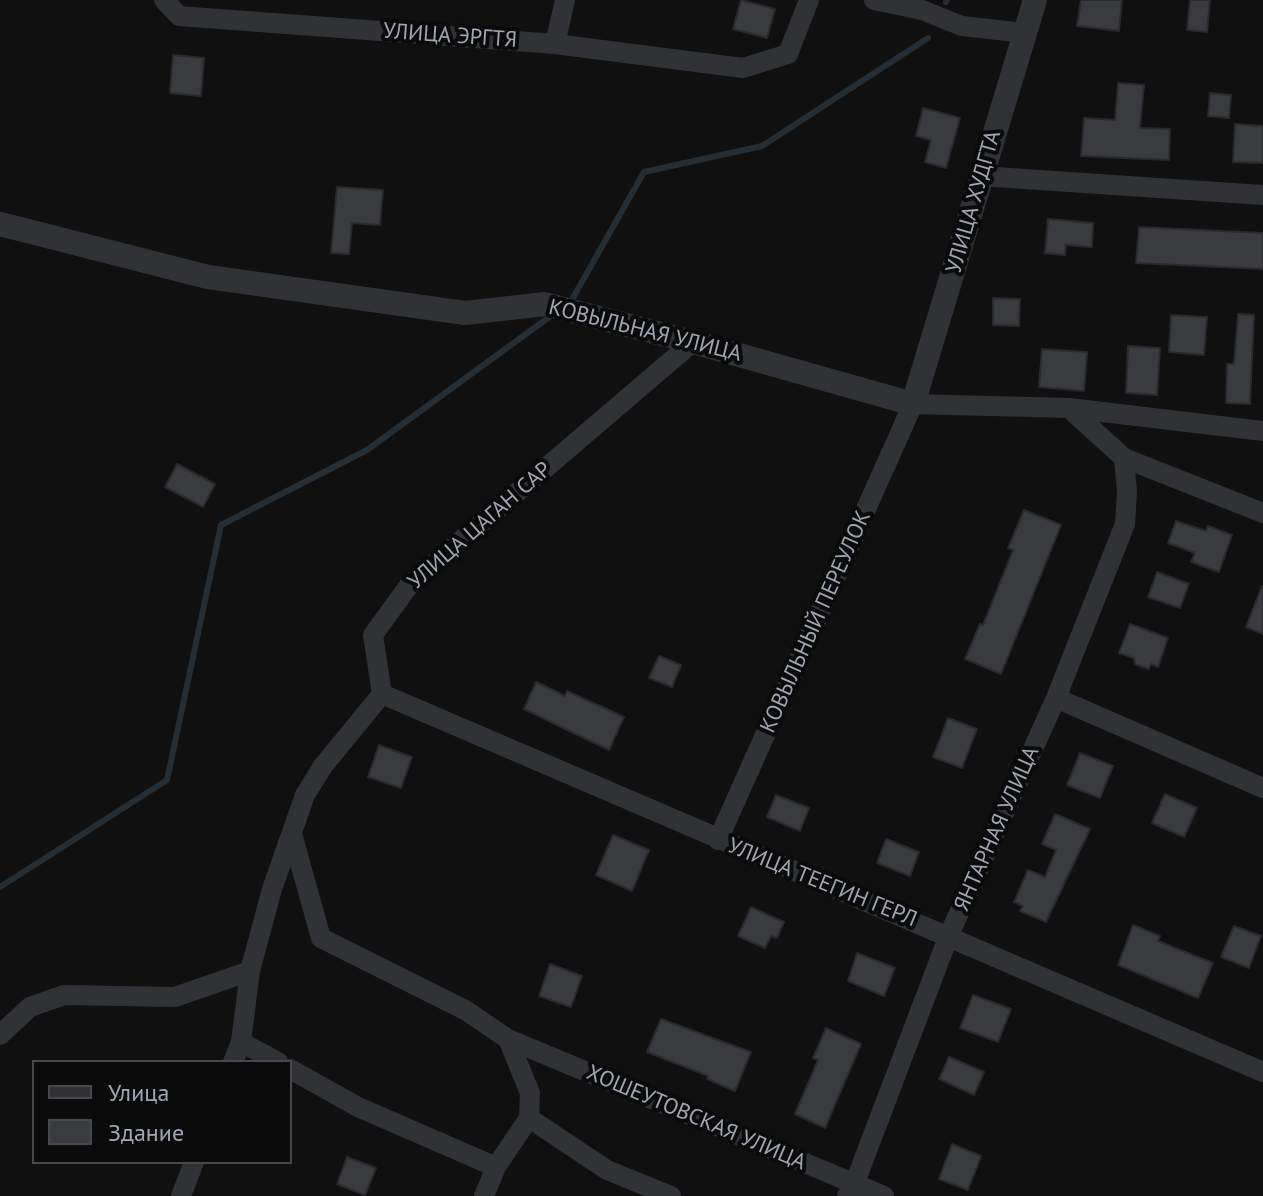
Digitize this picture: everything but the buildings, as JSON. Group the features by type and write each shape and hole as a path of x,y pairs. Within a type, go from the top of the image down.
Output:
{"street":[{"name":"УЛИЦА ЭРГТЯ","path":"164,0 179,16 555,44 743,68 788,54 809,0"},
{"path":"555,44 565,0"},
{"path":"874,0 922,10 962,26 1025,33"},
{"name":"УЛИЦА ХУДГТА","path":"913,404 1035,0"},
{"path":"980,176 1263,195"},
{"name":"КОВЫЛЬНАЯ УЛИЦА","path":"0,224 208,277 465,313 545,304 913,404 1069,408 1263,431"},
{"name":"УЛИЦА ЦАГАН САР","path":"382,694 373,635 410,584 693,342"},
{"name":"КОВЫЛЬНЫЙ ПЕРЕУЛОК","path":"718,840 913,404"},
{"path":"1069,408 1124,458 1263,513"},
{"name":"ЯНТАРНАЯ УЛИЦА","path":"851,1190 949,935 1056,698 1125,524 1127,492 1124,458"},
{"path":"234,1060 241,1042 250,971 272,889 305,795 323,766 382,694"},
{"name":"УЛИЦА ТЕЕГИН ГЕРЛ","path":"382,694 1263,1072"},
{"path":"1056,698 1263,788"},
{"name":"ХОШЕУТОВСКАЯ УЛИЦА","path":"292,834 321,938 465,1010 508,1039 851,1190 884,1196"},
{"path":"0,1035 30,1007 64,995 175,997 250,971"},
{"path":"484,1196 496,1167 529,1118 530,1093 508,1039"},
{"path":"241,1042 274,1060"},
{"path":"292,1070 358,1107 496,1167"},
{"path":"529,1118 607,1170 671,1196"},
{"path":"181,1196 193,1164"}],"waterway":[{"path":"570,303 644,172 762,146 928,38"},
{"path":"0,887 167,780 221,525 367,450 552,315"}]}
